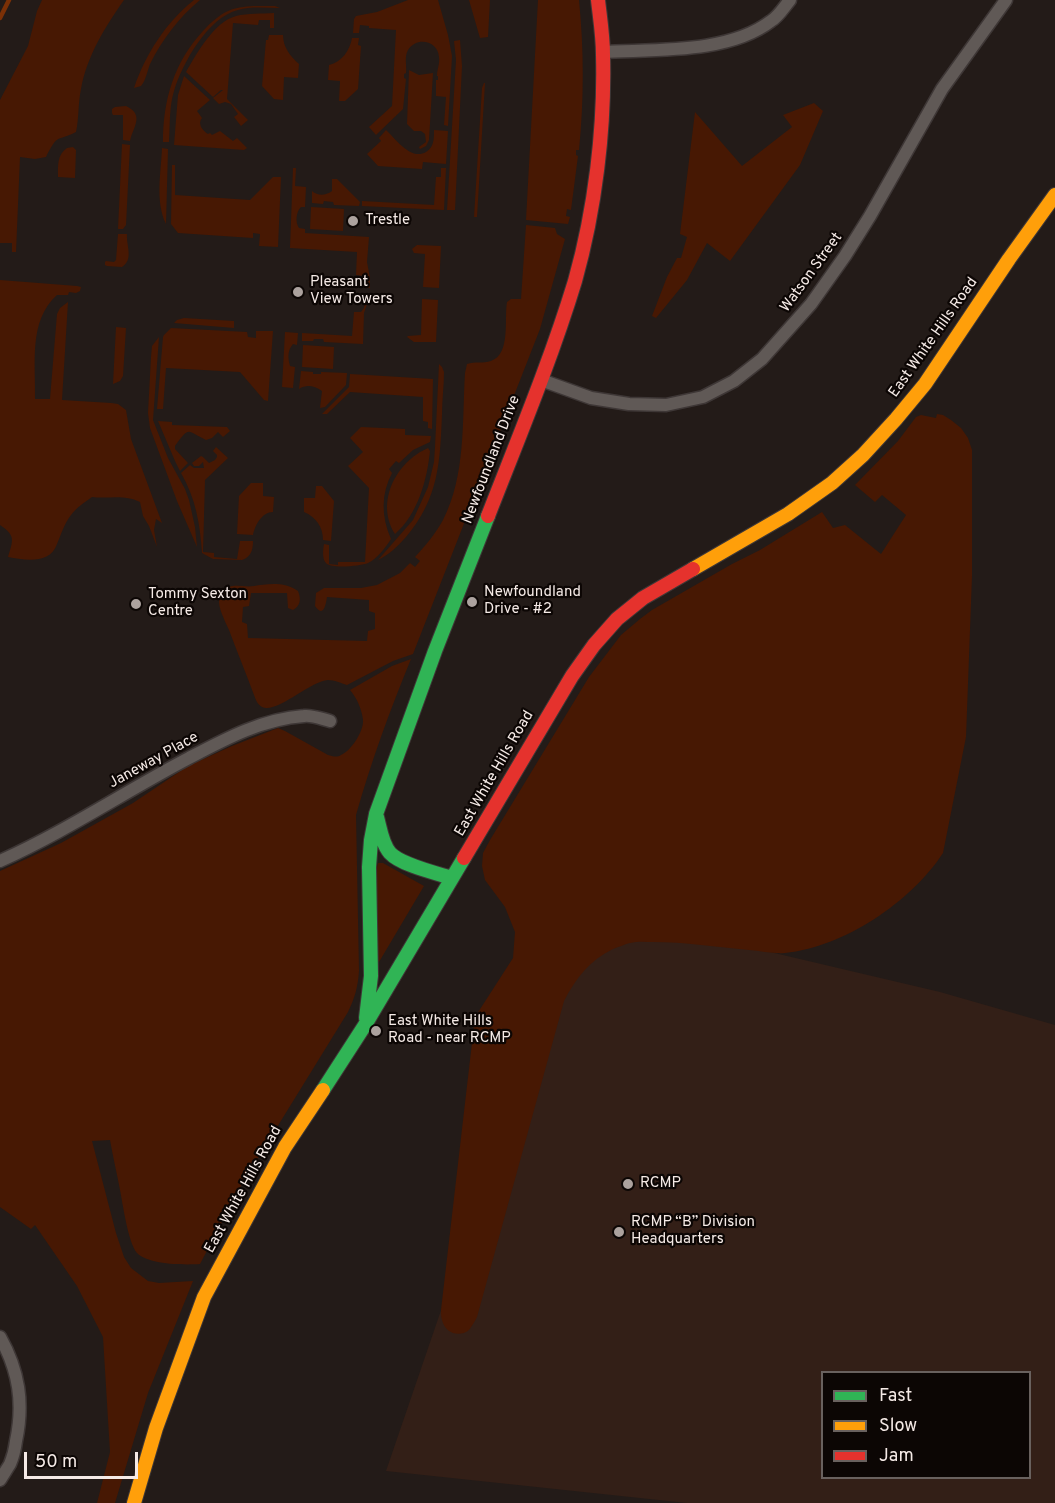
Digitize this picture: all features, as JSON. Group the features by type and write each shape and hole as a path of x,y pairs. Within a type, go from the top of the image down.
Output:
{"street":[{"name":"Newfoundland Drive","path":"365,1025 371,976 370,858 376,814 435,651 541,380 575,280 587,228 595,187 603,91 603,52 598,0"},
{"path":"603,52 699,47 741,38 772,21 790,0"},
{"name":"Watson Street","path":"541,380 591,398 629,404 666,405 703,397 734,381 762,359 811,304 845,256 942,89 1006,0"},
{"name":"East White Hills Road","path":"134,1503 156,1428 204,1297 285,1148 365,1025 572,676 594,645 617,620 643,598 788,514 832,483 863,455 925,384 1055,195"},
{"name":"Janeway Place","path":"0,861 164,771 253,727 275,720 306,716 330,721"},
{"path":"376,814 390,854 410,865 452,878"},
{"path":"0,1337 16,1372 20,1390 19,1430 10,1463 0,1480"}],"shaded area":[{"path":"42,0 124,0 92,53 80,94 76,132 55,141 46,157 35,159 20,157 16,252 12,252 12,243 0,243 0,100 28,46"},
{"path":"194,0 200,0 172,29 150,64 143,84 134,88 150,51 174,18"},
{"path":"408,0 438,0 452,56 448,126 444,125 446,97 436,96 438,52 431,44 422,42 416,43 407,53 403,109 376,135 369,127 392,106 396,30 360,25 359,33 353,33 354,19 356,16 377,12"},
{"path":"469,0 490,0 488,37 480,38"},
{"path":"538,0 579,0 583,94 571,210 567,209 566,216 570,217 568,224 526,220"},
{"path":"248,6 280,8 243,9 227,14 207,32 190,55 178,80 171,103 169,142 163,142 165,111 172,82 193,43 220,15"},
{"path":"274,13 274,28 270,28 270,20 259,20 258,25 233,23 227,99 248,120 241,126 234,117 238,114 231,104 225,102 219,104 213,98 223,90 213,97 186,72 213,31 228,19 241,15"},
{"path":"269,35 283,35 288,51 299,64 298,78 284,77 283,100 274,99 262,86 266,40"},
{"path":"352,38 359,38 358,45 361,46 358,89 345,101 339,101 340,81 328,80 329,65 345,55"},
{"path":"460,40 462,66 455,210 447,210 456,60 454,41"},
{"path":"409,70 419,75 433,73 429,140 426,146 420,149 419,147 426,142 425,134 421,131 414,131 407,124"},
{"path":"184,76 210,100 197,111 202,118 200,125 203,129 212,135 220,131 233,141 237,138 247,148 244,150 174,145 178,95"},
{"path":"484,83 477,217 474,217 482,88"},
{"path":"814,103 823,111 800,165 730,261 707,243 687,280 656,318 652,316 667,277 677,258 681,258 687,237 680,234 695,112 742,166 792,127 783,115"},
{"path":"126,106 135,113 136,117 130,141 123,140 123,115 112,113 115,107"},
{"path":"386,130 404,148 415,154 429,150 434,140 434,130 448,131 446,164 423,162 422,169 378,166 367,154 381,141 379,138"},
{"path":"122,144 130,145 126,225 123,229 118,229"},
{"path":"73,147 76,150 75,178 58,177 61,154 67,148"},
{"path":"162,148 168,149 166,224 160,196"},
{"path":"172,165 175,165 175,195 250,200 273,177 281,177 278,247 259,246 260,234 253,233 253,238 178,233 171,224"},
{"path":"293,168 296,168 295,186 306,187 305,207 301,207 297,217 299,228 305,229 305,233 369,237 367,262 370,288 366,288 364,276 356,275 357,252 290,248"},
{"path":"441,168 446,168 444,210 362,206 362,201 434,205 436,177 441,177"},
{"path":"332,179 337,179 360,202 359,206 334,205 333,202 324,201 323,204 312,203 312,191 324,195 332,191"},
{"path":"311,207 344,209 343,231 310,229"},
{"path":"526,225 555,228 557,234 565,239 540,329 413,654 393,661 347,685 328,680 276,706 262,707 256,700 222,614 219,603 220,595 230,587 270,584 282,584 298,591 300,602 293,610 288,608 287,593 251,593 249,606 243,607 242,622 247,624 248,638 367,641 368,631 375,629 375,613 369,611 369,600 327,597 324,609 321,611 315,606 316,593 324,588 361,588 377,585 400,573 410,563 415,567 420,561 415,557 443,520 456,485 467,364 491,361 502,351 507,302 511,299 521,299"},
{"path":"118,234 127,234 128,260 122,267 107,266 106,261 116,260"},
{"path":"417,245 441,246 439,288 423,287 425,254 414,253 412,249"},
{"path":"0,280 81,287 76,293 57,295 41,317 36,344 35,399 50,399 57,314 60,308 68,302 62,400 118,404 126,410 131,439 162,523 156,519 154,530 157,547 143,516 140,502 122,497 92,497 71,515 54,551 49,555 36,560 8,557 11,535 0,525"},
{"path":"370,295 364,313 363,344 324,342 323,339 302,341 302,333 352,336 354,312 361,312 366,296"},
{"path":"422,299 438,300 436,342 414,342 407,337 421,335"},
{"path":"184,318 234,321 234,328 174,323"},
{"path":"116,327 126,328 123,376 120,381 113,384"},
{"path":"171,328 247,332 248,337 256,338 256,331 273,331 268,401 264,400 240,372 166,368 163,409 157,409 163,337"},
{"path":"285,332 298,333 297,345 293,344 288,355 290,366 295,367 293,388 282,387"},
{"path":"159,337 153,420 168,458 189,500 197,547 150,428 148,413 152,346"},
{"path":"303,345 334,347 333,369 302,367"},
{"path":"439,364 444,372 436,479 417,522 393,550 378,560 413,520 428,487 434,462"},
{"path":"301,371 313,372 313,374 347,373 346,385 325,407 320,408 322,391 310,386 299,389"},
{"path":"350,374 433,379 432,429 428,428 428,422 423,421 423,397 350,392 327,414 322,414 349,387"},
{"path":"937,414 943,415 961,428 972,450 972,576 966,737 943,853 929,871 895,905 852,932 830,942 807,949 776,953 665,942 636,942 613,949 591,964 573,985 564,1001 477,1317 469,1330 461,1334 449,1331 441,1318 441,1310 475,1017 513,958 515,932 505,907 485,880 482,866 483,853 589,677 621,635 640,619 822,512 833,528 845,525 881,554 906,515 882,495 875,502 855,485 898,441 916,417 921,415 936,418"},
{"path":"158,421 172,422 172,425 227,427 230,431 223,437 218,432 206,440 192,432 186,432 175,446 175,449 188,463 180,471"},
{"path":"361,427 405,429 405,435 431,436 430,442 413,450 399,463 396,461 389,469 392,473 384,497 384,514 391,539 384,549 368,563 353,566 329,565 323,554 324,544 329,545 329,564 365,562 369,488 348,466 363,452 350,438"},
{"path":"216,447 228,458 205,480 203,552 214,553 214,557 237,559 240,541 253,541 251,553 242,560 213,559 202,553 196,512 181,473 190,465 194,468 204,468 203,462 199,466 194,466 192,463 201,456 209,463 215,460 217,455 213,451"},
{"path":"428,448 429,462 420,496 410,517 395,534 389,522 387,509 392,484 407,463"},
{"path":"251,483 263,483 263,496 274,497 273,512 266,514 260,520 253,535 237,534 239,496"},
{"path":"316,486 322,486 334,501 331,541 323,540 318,523 304,512 304,498 315,498"},
{"path":"411,659 381,736 356,815 359,971 354,997 348,1012 242,1184 200,1264 158,1262 137,1253 126,1223 110,1140 92,1141 116,1233 124,1257 131,1268 148,1281 159,1283 193,1281 148,1393 115,1503 97,1503 110,1452 103,1337 77,1286 35,1225 31,1229 0,1207 0,871 61,843 133,803 188,766 278,728 328,755 339,756 345,753 353,745 363,724 360,708 350,690 392,666"},
{"path":"378,863 383,863 424,886 379,962 377,960"},
{"path":"579,907 940,992 1055,1025 1055,1503 687,1503 386,1471"}],"waterway":[{"path":"0,18 9,0"}],"traffic: fast":[{"path":"366,1018 371,976 369,867 376,814 435,651 488,516"},
{"path":"377,817 385,845 390,853 419,868 452,878"},
{"path":"323,1090 365,1025 464,858"}],"traffic: slow":[{"path":"693,569 788,514 832,483 863,455 925,384 1055,195"},
{"path":"134,1503 156,1428 204,1297 285,1147 323,1090"}],"traffic: jam":[{"path":"488,516 556,340 575,281 588,226 597,169 602,111 603,48 598,0"},
{"path":"464,858 572,676 594,645 617,619 643,598 693,569"}],"place":[{"name":"Trestle","path":"353,221"},
{"name":"Pleasant View Towers","path":"298,292"},
{"name":"Newfoundland Drive - #2","path":"472,602"},
{"name":"Tommy Sexton Centre","path":"136,604"},
{"name":"East White Hills Road - near RCMP","path":"376,1031"},
{"name":"RCMP","path":"628,1184"},
{"name":"RCMP “B” Division Headquarters","path":"619,1232"}]}
